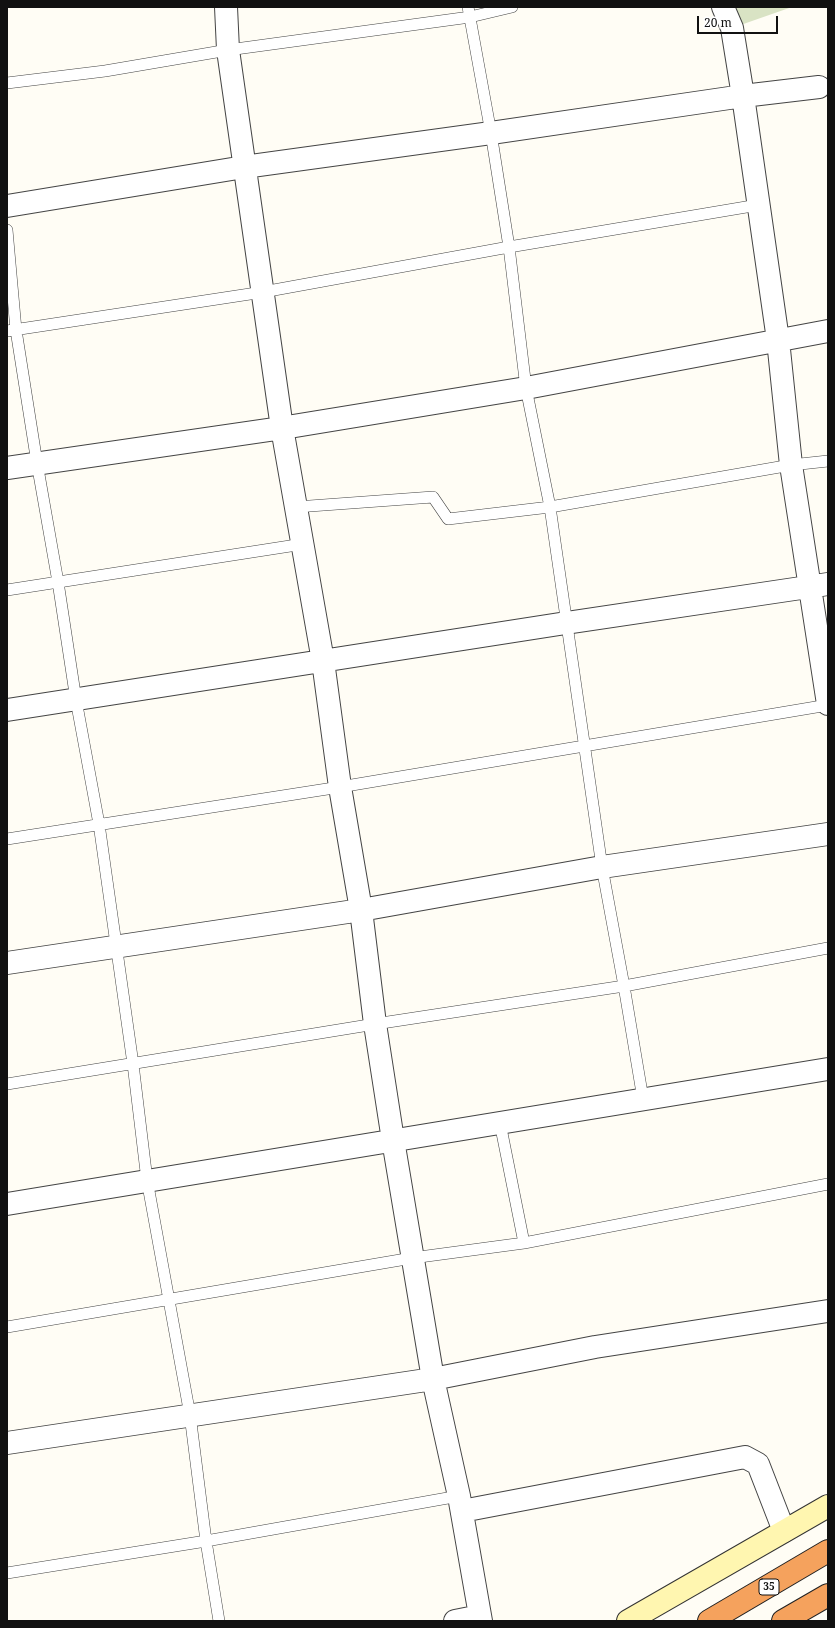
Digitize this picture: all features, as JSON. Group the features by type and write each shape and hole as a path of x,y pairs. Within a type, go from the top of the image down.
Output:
{"highway":[{"name":"35","path":"709,1621 828,1551"},
{"path":"783,1621 828,1595"}],"street":[{"path":"226,7 228,50 282,428 323,661 340,787 361,910 375,1024 393,1140 433,1379 461,1504 481,1619 455,1621"},
{"path":"723,7 732,28 743,96 778,340 791,465 819,586 828,704"},
{"path":"7,206 244,167 743,96 818,87"},
{"path":"7,468 282,428 526,388 828,331"},
{"path":"7,710 566,623 819,586"},
{"path":"7,963 361,910 602,867 828,834"},
{"path":"7,1204 828,1069"},
{"path":"7,1443 433,1379 595,1347 828,1311"},
{"path":"461,1504 745,1457 758,1464 784,1531"},
{"path":"628,1621 828,1506"}],"lane":[{"path":"7,83 105,71 469,12 512,7"},
{"path":"469,12 491,133 509,247 526,388 550,507 602,867 643,1099"},
{"path":"12,330 263,292 509,247 758,205"},
{"path":"7,230 12,330 58,582 76,700 99,824 133,1064 147,1180 190,1415 206,1541 219,1621"},
{"path":"296,507 433,497 448,519 550,507 791,465 828,460"},
{"path":"7,590 303,544"},
{"path":"7,839 340,787 828,704"},
{"path":"7,1084 375,1024 624,986 828,948"},
{"path":"500,1123 524,1243"},
{"path":"7,1327 412,1258 524,1243 828,1184"},
{"path":"7,1572 461,1504"}],"green space":[{"path":"723,7 792,7 732,28"}]}
